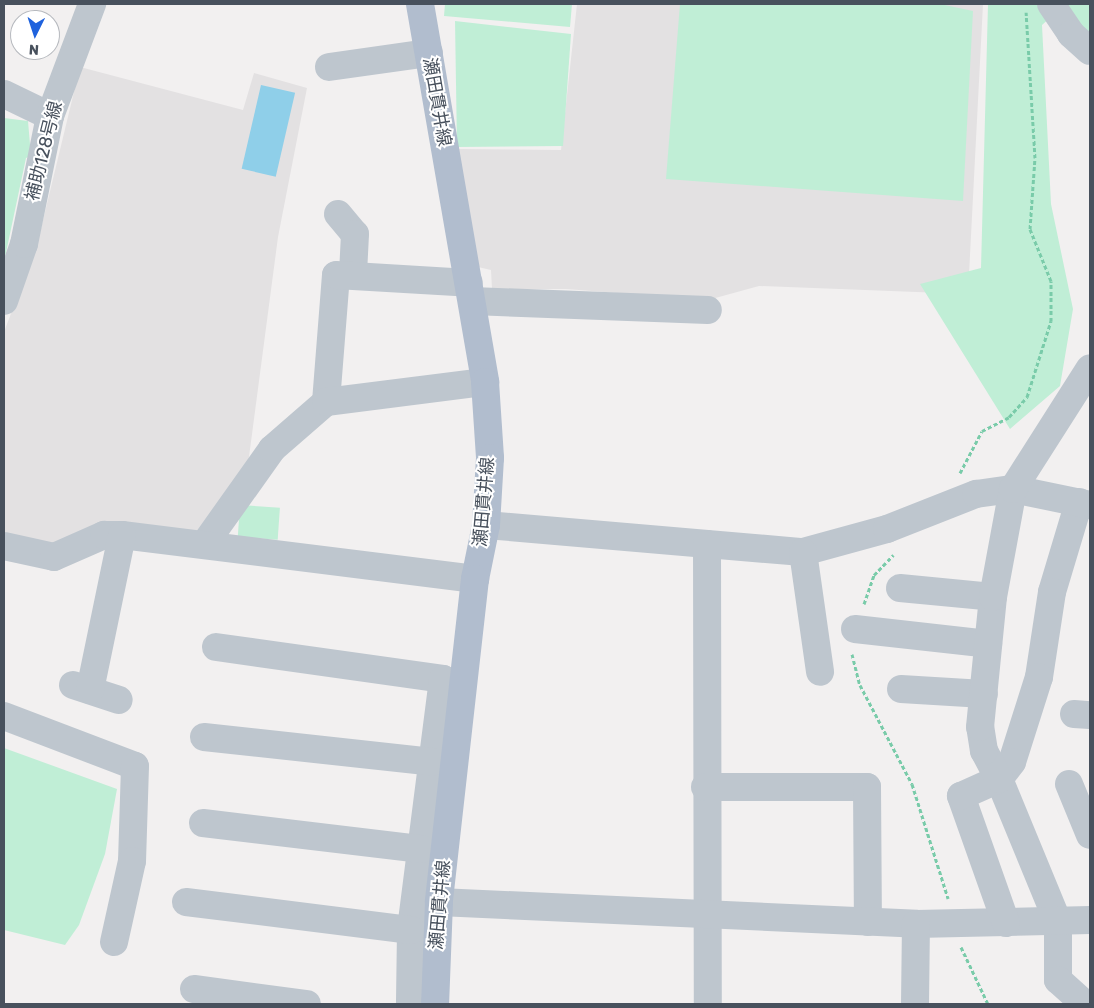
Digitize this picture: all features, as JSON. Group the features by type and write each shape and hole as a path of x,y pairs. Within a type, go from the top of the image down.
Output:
{"main road":[{"name":"瀬田貫井線","path":"420,4 485,382 490,458 486,524 476,579 439,902 435,1004"}],"street":[{"name":"補助128号線","path":"4,301 24,244 50,116 92,4"},
{"path":"1051,4 1071,34 1090,51"},
{"path":"330,67 429,53"},
{"path":"4,94 50,116"},
{"path":"338,214 355,234 353,274"},
{"path":"326,402 336,275 353,274 471,292 708,310"},
{"path":"1085,1004 1058,980 1058,922 999,780 984,750 980,727 993,597 1013,489 1090,368"},
{"path":"206,542 272,449 326,402 485,382"},
{"path":"486,524 803,552 887,529 950,504 1013,489 1084,504 1052,592 1039,677 1012,762 999,780 964,793 961,802 1006,924"},
{"path":"4,546 54,556 104,535 122,535 206,542 476,579"},
{"path":"119,700 81,687 122,535"},
{"path":"707,544 705,787 708,1004"},
{"path":"803,552 820,672"},
{"path":"900,588 993,597"},
{"path":"855,629 988,644"},
{"path":"216,647 443,679 411,930 410,1004"},
{"path":"901,689 984,694"},
{"path":"4,716 135,766 132,861 114,942"},
{"path":"204,736 433,762"},
{"path":"1069,784 1088,826"},
{"path":"705,787 867,787 868,922"},
{"path":"203,823 421,849"},
{"path":"186,902 411,930"},
{"path":"439,902 916,924 1006,924 1090,920"},
{"path":"914,1004 916,924"},
{"path":"194,989 307,1004"}],"path":[{"path":"950,504 982,431 1009,417 1027,397 1051,321 1051,281 1030,229 1036,158 1026,4"},
{"path":"900,546 874,575 855,629 852,655 860,685 912,784 939,860 952,924 988,1004"}],"shaded area":[{"path":"577,4 983,4 968,294 759,286 708,300 566,289 492,289 491,270 478,267 456,149 561,150"},
{"path":"80,67 243,110 254,73 307,88 278,237 247,472 198,533 52,548 4,537 4,332 37,245"}],"green space":[{"path":"445,4 572,4 570,27 444,16"},
{"path":"680,4 940,4 973,11 963,201 666,179"},
{"path":"988,4 1090,4 1090,45 1063,6 1042,25 1051,204 1073,309 1060,386 1010,429 920,284 981,268"},
{"path":"455,21 571,34 563,146 457,147"},
{"path":"4,118 28,121 31,156 26,158 4,262"},
{"path":"240,505 280,508 278,540 238,537"},
{"path":"4,748 117,789 105,854 79,925 65,945 4,930"}],"water":[{"path":"261,85 295,93 276,177 242,169"}]}
